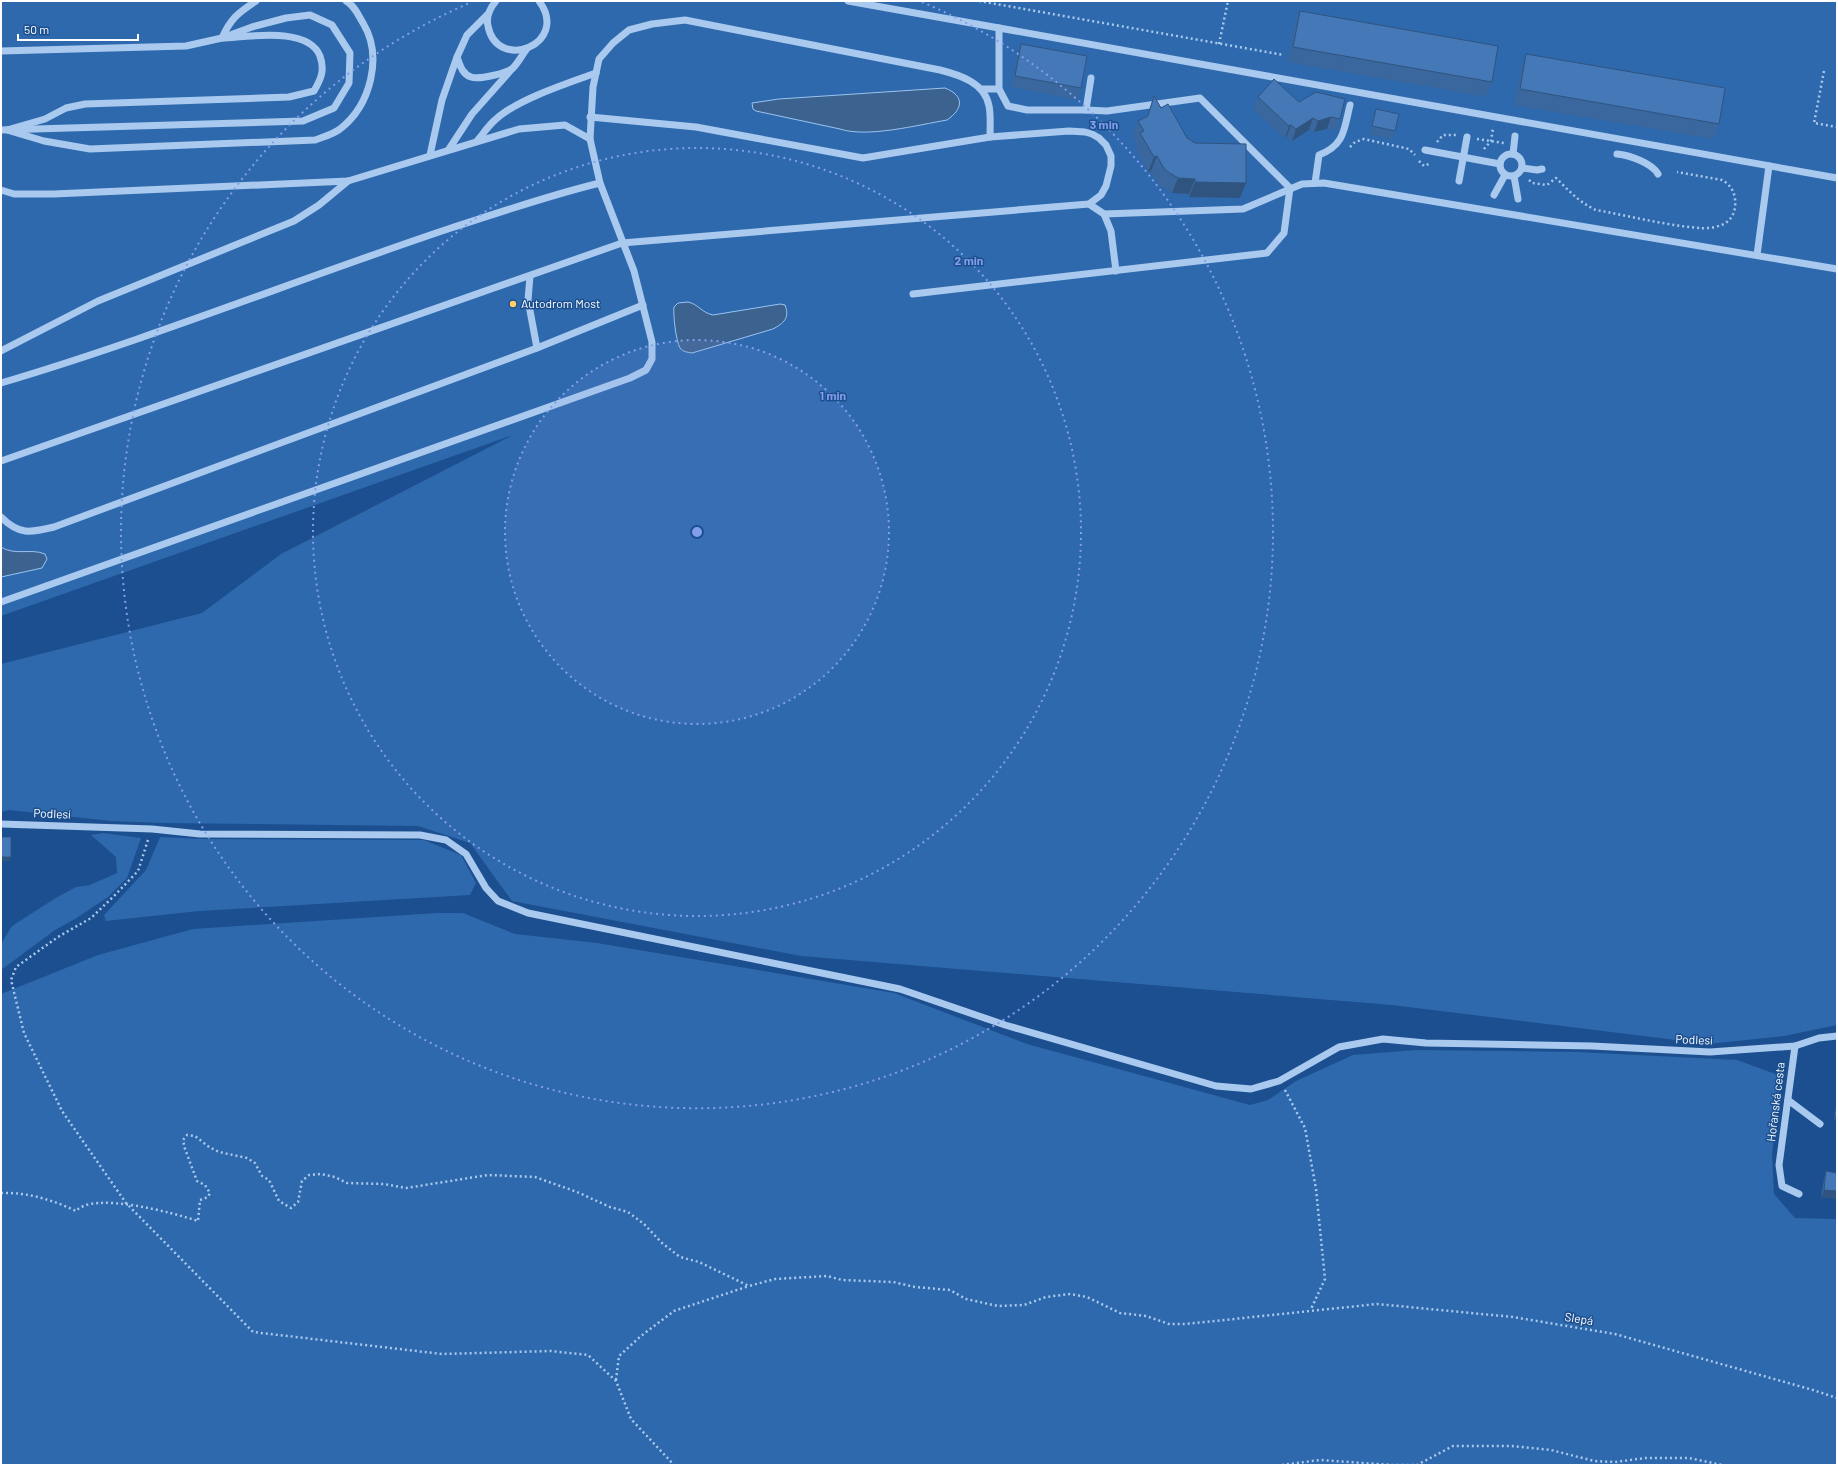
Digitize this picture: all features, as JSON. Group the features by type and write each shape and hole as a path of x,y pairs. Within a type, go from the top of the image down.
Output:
{"street":[{"path":"222,38 228,24 240,12 256,1"},
{"path":"4,130 44,141 90,149 315,140 340,129 358,109 369,90 373,56 368,30 352,4 346,1"},
{"path":"496,1 492,5 488,14 487,23 489,31 499,45 507,49 526,50"},
{"path":"449,149 472,114 513,68 526,50 535,45 542,38 546,28 547,18 544,8 539,1"},
{"path":"848,1 1837,178"},
{"path":"430,155 442,100 457,57 467,35 488,14"},
{"path":"1,51 186,46 222,38 252,27 286,18 310,15 332,25 350,53 349,83 334,108 303,121 4,130"},
{"path":"1,602 630,378 646,370 652,359 652,342 634,271 600,183 590,139 590,117 593,87 599,59 613,43 629,30 652,24 686,20 964,76 980,88 989,105 990,137"},
{"path":"998,28 999,89 1008,106 1028,110 1107,111 1200,98 1290,188"},
{"path":"4,130 45,119 66,108 85,104 288,96 314,91 322,78 322,63 317,49 306,42 282,35 222,38"},
{"path":"457,57 462,70 471,77 483,77 498,74 513,68"},
{"path":"477,141 495,120 516,106 560,86 596,73"},
{"path":"1086,110 1091,78"},
{"path":"980,88 999,89"},
{"path":"1315,183 1319,155 1329,151 1338,144 1342,136 1350,105"},
{"path":"1,461 622,243 1089,204 1101,195 1106,186 1111,166 1110,156 1106,145 1092,134 1069,132 990,137 863,158 696,128 590,117"},
{"path":"1,190 14,194 54,194 348,181 449,149 519,129 565,125 590,139"},
{"path":"1513,154 1516,136"},
{"path":"1459,181 1467,137"},
{"path":"1425,150 1500,164"},
{"path":"1513,154 1521,159 1522,168 1519,173 1514,176 1505,175 1500,170 1500,164 1504,156 1513,154"},
{"path":"1616,154 1624,155 1653,168 1658,174"},
{"path":"1757,255 1769,166"},
{"path":"1522,168 1537,170 1542,169"},
{"path":"1494,195 1505,175"},
{"path":"1514,176 1518,199"},
{"path":"1,351 98,301 294,221 319,205 348,181"},
{"path":"1,383 58,366 384,250 558,193 600,183"},
{"path":"1104,214 1242,209 1290,188 1302,184 1315,183 1837,269"},
{"path":"913,294 1267,253 1284,233 1290,188"},
{"path":"1089,204 1104,214 1111,231 1116,270"},
{"path":"530,276 528,300 537,348"},
{"path":"1,517 12,528 34,532 54,527 537,348 643,305"},
{"name":"Podlesí","path":"1,824 152,829 200,834 413,834 446,840 466,854 486,888 498,901 528,913 900,989 1005,1025 1216,1086 1251,1089 1279,1081 1338,1047 1383,1038 1426,1043 1592,1046 1710,1052 1795,1046"},
{"path":"1795,1046 1819,1038 1837,1036"},
{"name":"Hořanská cesta","path":"1795,1046 1779,1164 1782,1186 1799,1194"},
{"path":"1788,1100 1820,1124"}],"path":[{"path":"979,1 1284,55"},
{"path":"1219,44 1228,1"},
{"path":"1824,71 1814,123 1837,127"},
{"path":"1479,150 1484,149 1491,141 1495,117"},
{"path":"1527,179 1532,183 1547,185 1556,178 1574,197 1596,210 1700,228 1721,225 1728,221 1733,213 1735,199 1734,192 1726,183 1722,180 1677,172"},
{"path":"152,829 138,871 92,918 58,937 16,967 11,980 24,1034 62,1111 126,1203 253,1332 442,1354 551,1350 588,1355 616,1381 631,1419 674,1465"},
{"path":"1279,1081 1290,1098 1305,1128 1316,1189 1325,1279 1311,1310"},
{"path":"1,1193 32,1196 56,1201 76,1211 80,1206 95,1203 126,1203 180,1215 198,1221 200,1200 208,1197 210,1193 205,1185 197,1180 190,1166 183,1140 187,1135 195,1136 209,1147 219,1152 247,1158 255,1163 262,1176 269,1180 279,1200 291,1208 298,1202 302,1181 309,1175 321,1174 335,1177 347,1183 384,1184 406,1188 488,1175 535,1177 577,1192 610,1208 628,1212 644,1224 662,1243 680,1257 699,1262 749,1286"},
{"name":"Slepá","path":"616,1381 619,1356 641,1336 674,1311 775,1279 827,1276 842,1280 893,1282 915,1287 950,1290 966,1299 998,1306 1024,1305 1046,1297 1070,1294 1087,1297 1120,1313 1146,1316 1169,1324 1186,1324 1378,1304 1513,1317 1615,1334 1837,1398"},
{"path":"1282,1465 1320,1460 1392,1465 1417,1465 1453,1446 1512,1446 1551,1450 1594,1461 1615,1462 1645,1458 1689,1458 1722,1465"}],"shaded area":[{"path":"1,1 1837,1 1837,1025 1784,1036 1708,1044 1392,1005 801,956 512,901 470,843 418,826 162,823 111,821 9,810 1,812 1,664 202,613 281,554 513,435 1,616"},
{"path":"945,88 956,95 960,103 959,107 952,116 947,120 893,130 864,132 851,131 756,111 753,109 752,103 779,99"},
{"path":"688,302 713,315 780,304 785,305 787,313 785,320 773,329 692,353 684,351 680,348 674,322 674,307 678,303"},
{"path":"1,547 6,550 17,552 40,552 45,554 47,559 42,568 1,577"},
{"path":"103,833 141,838 127,878 108,897 75,919 55,930 1,970 1,944 12,926 54,899 76,887 90,885 117,873 116,857 91,835"},
{"path":"160,837 204,839 424,840 461,855 476,883 470,895 199,911 106,921 104,915 146,870"},
{"path":"437,913 463,913 515,934 597,943 894,993 1027,1044 1250,1105 1268,1100 1296,1081 1353,1055 1416,1050 1577,1052 1737,1060 1781,1076 1772,1155 1774,1194 1795,1218 1837,1219 1837,1465 1,1465 1,994 98,955 193,929"}],"building":[{"path":"1300,11 1498,46 1492,82 1293,47"},
{"path":"1021,44 1087,56 1081,88 1015,76"},
{"path":"1526,54 1725,88 1719,124 1520,89"},
{"path":"1274,79 1299,102 1316,92 1345,99 1340,119 1331,117 1318,121 1313,118 1296,129 1291,125 1289,126 1258,97"},
{"path":"1154,96 1161,108 1168,104 1187,138 1195,143 1246,144 1246,183 1195,182 1195,179 1178,178 1165,170 1157,156 1154,157 1140,133 1144,131 1138,121 1148,116"},
{"path":"1376,109 1399,114 1395,131 1372,126"},
{"path":"1,837 11,837 11,857 1,857"},
{"path":"1826,1171 1837,1173 1837,1191 1824,1190"}],"place":[{"name":"Autodrom Most","path":"513,304"}]}
